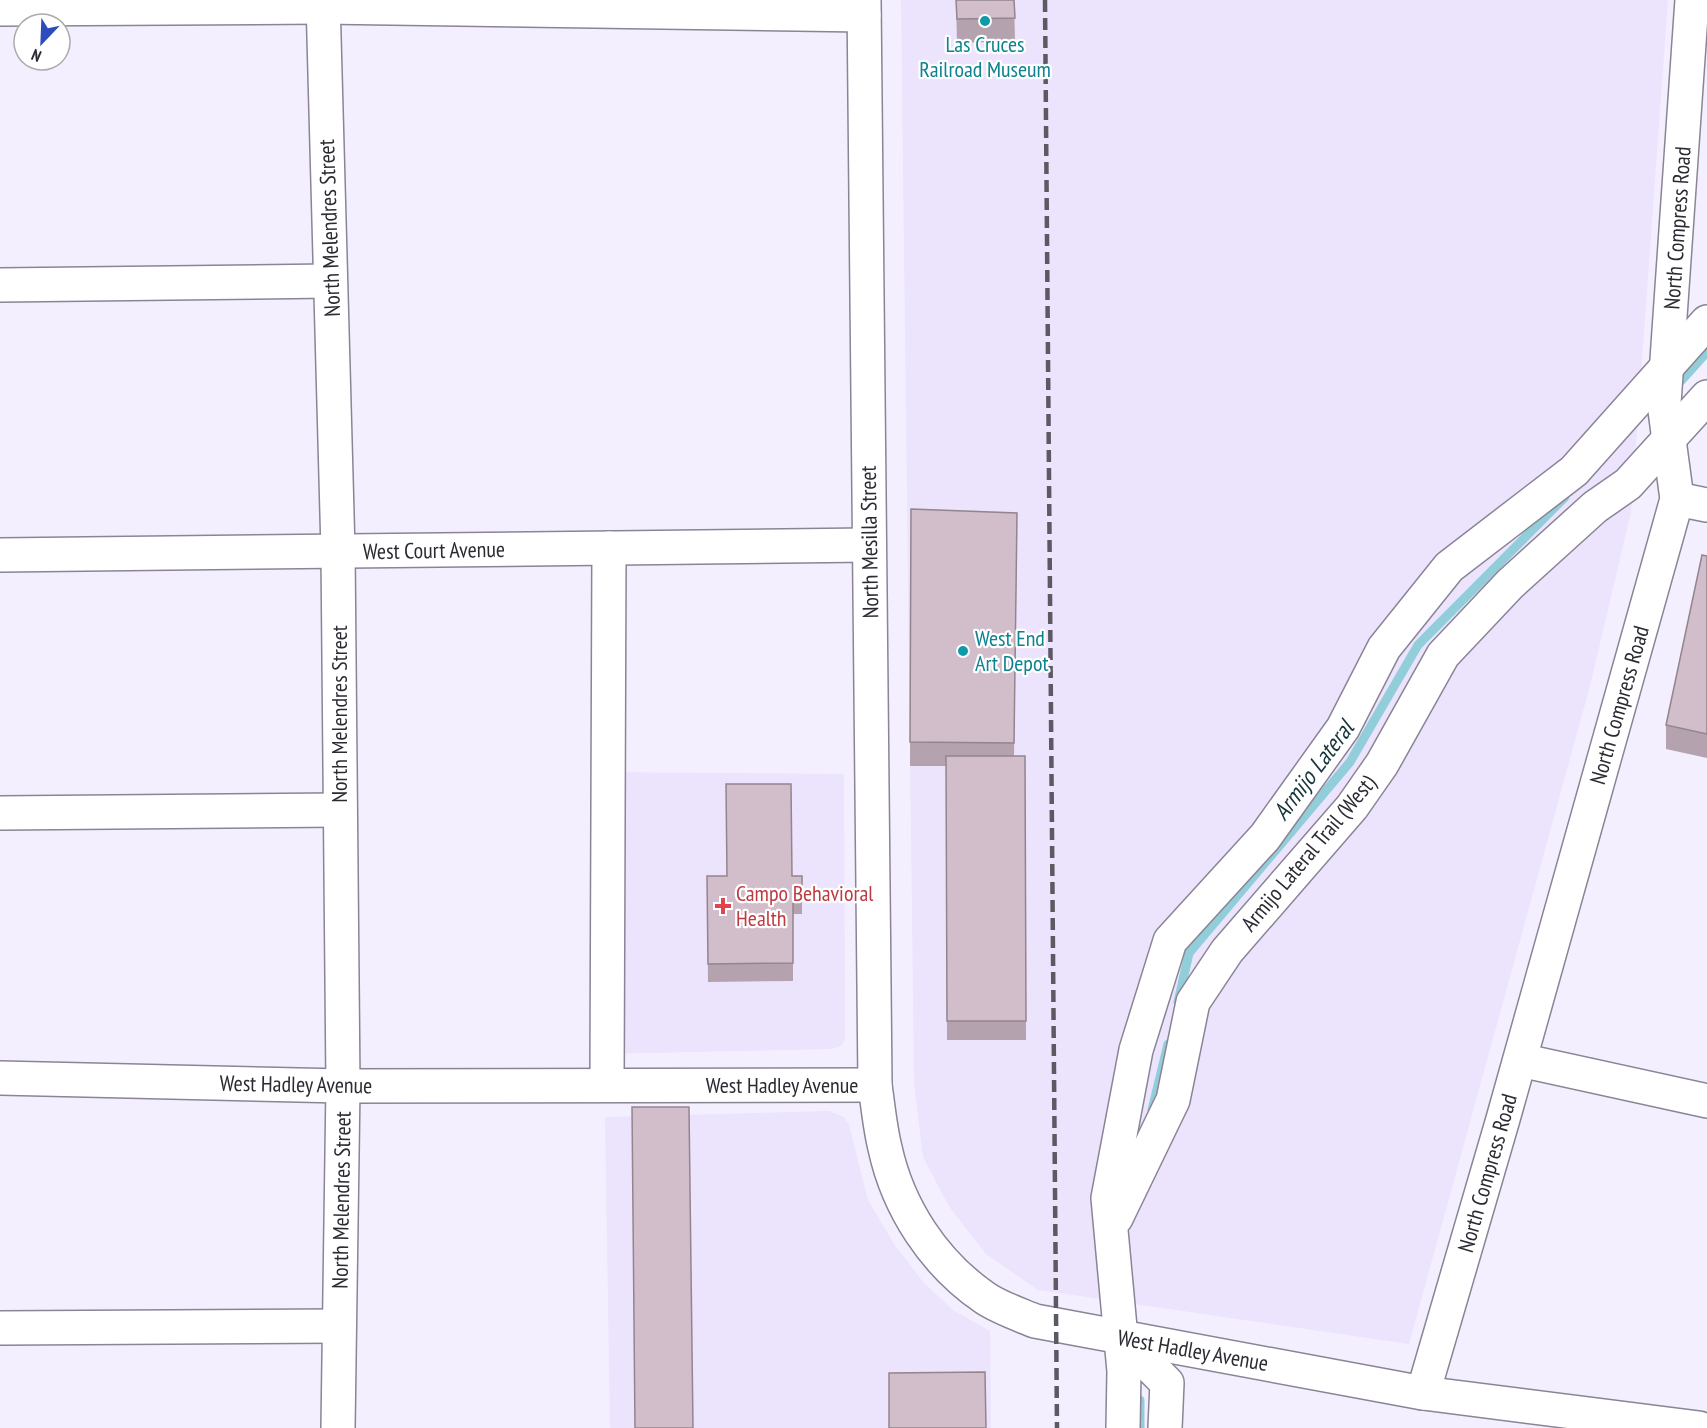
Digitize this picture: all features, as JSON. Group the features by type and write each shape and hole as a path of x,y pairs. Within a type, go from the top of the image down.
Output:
{"street":[{"name":"North Compress Road","path":"1423,1393 1520,1060 1692,502 1669,438 1664,403 1692,0"},
{"path":"0,9 323,4 864,8"},
{"name":"North Melendres Street","path":"323,4 338,551 343,1086 338,1428"},
{"name":"North Mesilla Street","path":"864,8 875,1085"},
{"path":"0,285 330,281"},
{"path":"1123,1428 1124,1371 1108,1198 1136,1050 1170,941 1265,837 1343,728 1384,648 1449,567 1574,471 1707,322"},
{"name":"Armijo Lateral Trail (West)","path":"1111,1228 1173,1100 1193,1002 1227,951 1352,807 1382,764 1443,655 1510,584 1595,507 1628,484 1707,397"},
{"name":"West Court Avenue","path":"0,555 869,545"},
{"path":"607,1084 609,548"},
{"path":"0,813 340,810"},
{"path":"1520,1060 1707,1101"},
{"name":"West Hadley Avenue","path":"0,1078 343,1086 875,1085 885,1150 901,1196 924,1239 952,1271 985,1298 1035,1321 1423,1393 1699,1428"},
{"path":"0,1328 339,1326"},
{"path":"1121,1337 1167,1383 1165,1428"},
{"path":"1180,1347 1181,1428"}],"shaded area":[{"path":"901,0 1668,0 1631,512 1590,686 1409,1344 1038,1290 986,1254 950,1208 923,1157 914,1083"},
{"name":"Campo Behavioral Health","path":"603,772 844,774 845,1037 842,1045 832,1049 601,1054"},
{"path":"829,1111 844,1117 849,1125 868,1200 894,1244 924,1283 953,1310 990,1331 991,1428 610,1428 605,1117"}],"building":[{"path":"956,0 1014,0 1015,18 957,19"},
{"name":"West End Art Depot","path":"911,509 1017,513 1014,743 910,742"},
{"path":"1702,555 1707,556 1707,734 1666,725"},
{"path":"946,756 1025,756 1026,1021 947,1021"},
{"path":"726,784 791,784 792,876 802,876 802,896 793,896 793,963 708,964 707,876 727,876"},
{"path":"632,1107 689,1107 693,1428 635,1428"},
{"path":"985,1372 986,1428 889,1428 889,1373"}],"waterway":[{"name":"Armijo Lateral","path":"1681,381 1707,352"},
{"name":"Armijo Lateral","path":"1178,1002 1189,953 1350,762 1418,645 1565,497"},
{"name":"Armijo Lateral","path":"1152,1110 1168,1044"},
{"name":"Armijo Lateral","path":"1140,1400 1140,1428"}],"railway":[{"path":"1045,0 1057,1428"}],"place":[{"name":"Las Cruces Railroad Museum","path":"985,21"},
{"name":"West End Art Depot","path":"963,651"},
{"name":"Campo Behavioral Health","path":"723,906"}]}
